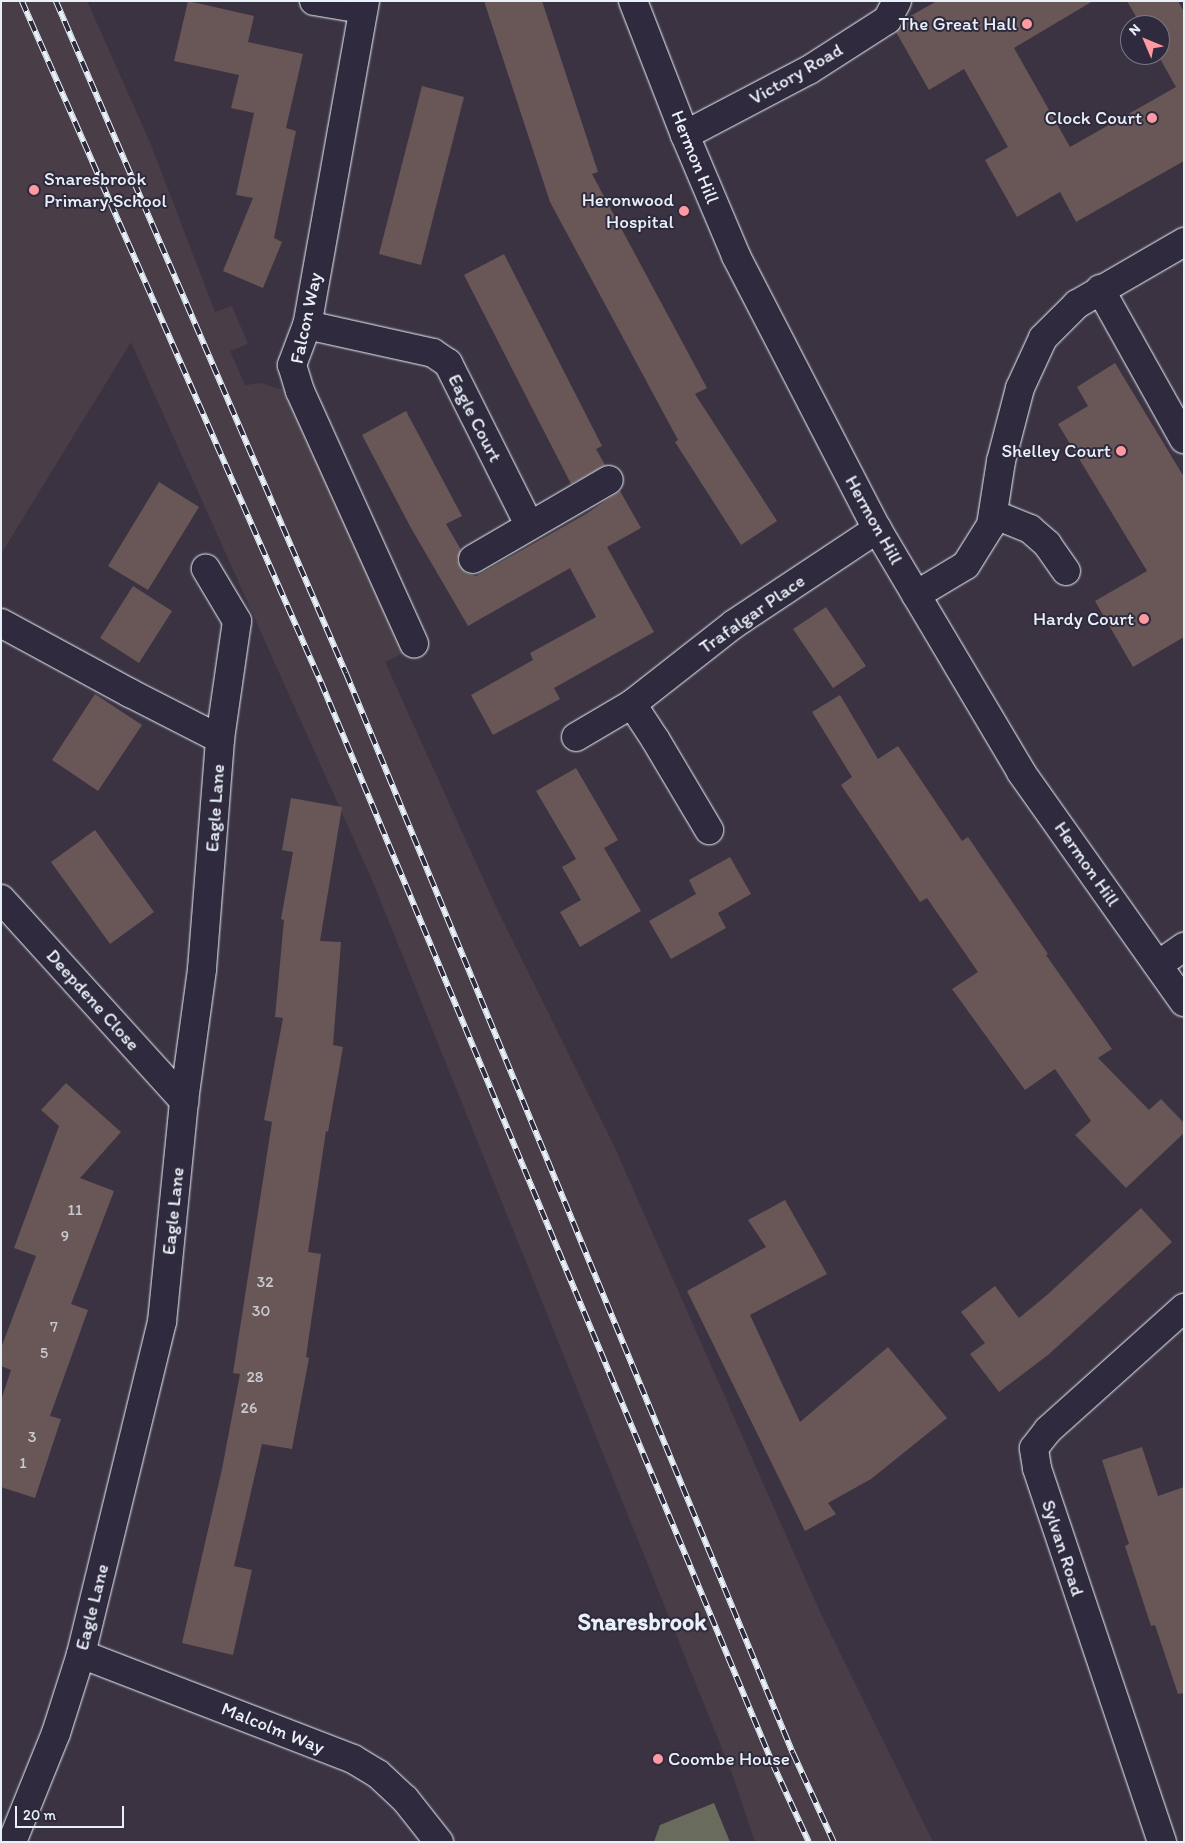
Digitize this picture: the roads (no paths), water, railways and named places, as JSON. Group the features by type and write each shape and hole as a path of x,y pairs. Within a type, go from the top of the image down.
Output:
{"street":[{"path":"314,1 364,5"},
{"name":"Hermon Hill","path":"633,1 685,135 736,256 876,529 1021,772 1184,1002"},
{"name":"Victory Road","path":"685,135 809,70 887,20 897,1"},
{"name":"Falcon Way","path":"364,5 307,325 292,365 300,391 414,644"},
{"path":"916,595 966,565 991,525 1002,461 1020,388 1043,338 1077,304 1184,242"},
{"path":"1100,289 1184,438"},
{"name":"Eagle Court","path":"307,325 433,352 448,364 529,525"},
{"path":"474,558 609,480"},
{"path":"992,514 1030,529 1047,544 1066,570"},
{"name":"Trafalgar Place","path":"576,737 632,704 734,624 876,529"},
{"name":"Eagle Lane","path":"12,1842 56,1733 81,1654 162,1322 184,1101 202,970 220,738 237,621 206,569"},
{"path":"1,623 130,693 220,738"},
{"path":"632,704 709,830"},
{"name":"Deepdene Close","path":"1,899 184,1101"},
{"path":"1158,965 1184,947"},
{"name":"Sylvan Road","path":"1162,1842 1037,1468 1034,1448 1048,1430 1184,1308"},
{"name":"Malcolm Way","path":"81,1654 353,1759 378,1774 405,1799 439,1842"}],"railway":[{"path":"22,1 321,682 772,1762 809,1842"},
{"path":"56,1 346,673 793,1753 834,1842"}],"place":[{"name":"The Great Hall","path":"1027,24"},
{"name":"Clock Court","path":"1152,118"},
{"name":"Snaresbrook Primary School","path":"34,190"},
{"name":"Heronwood Hospital","path":"684,211"},
{"name":"Shelley Court","path":"1121,451"},
{"name":"Hardy Court","path":"1144,619"},
{"name":"Coombe House","path":"658,1759"}],"district":[{"name":"Snaresbrook","path":"642,1622"}]}
